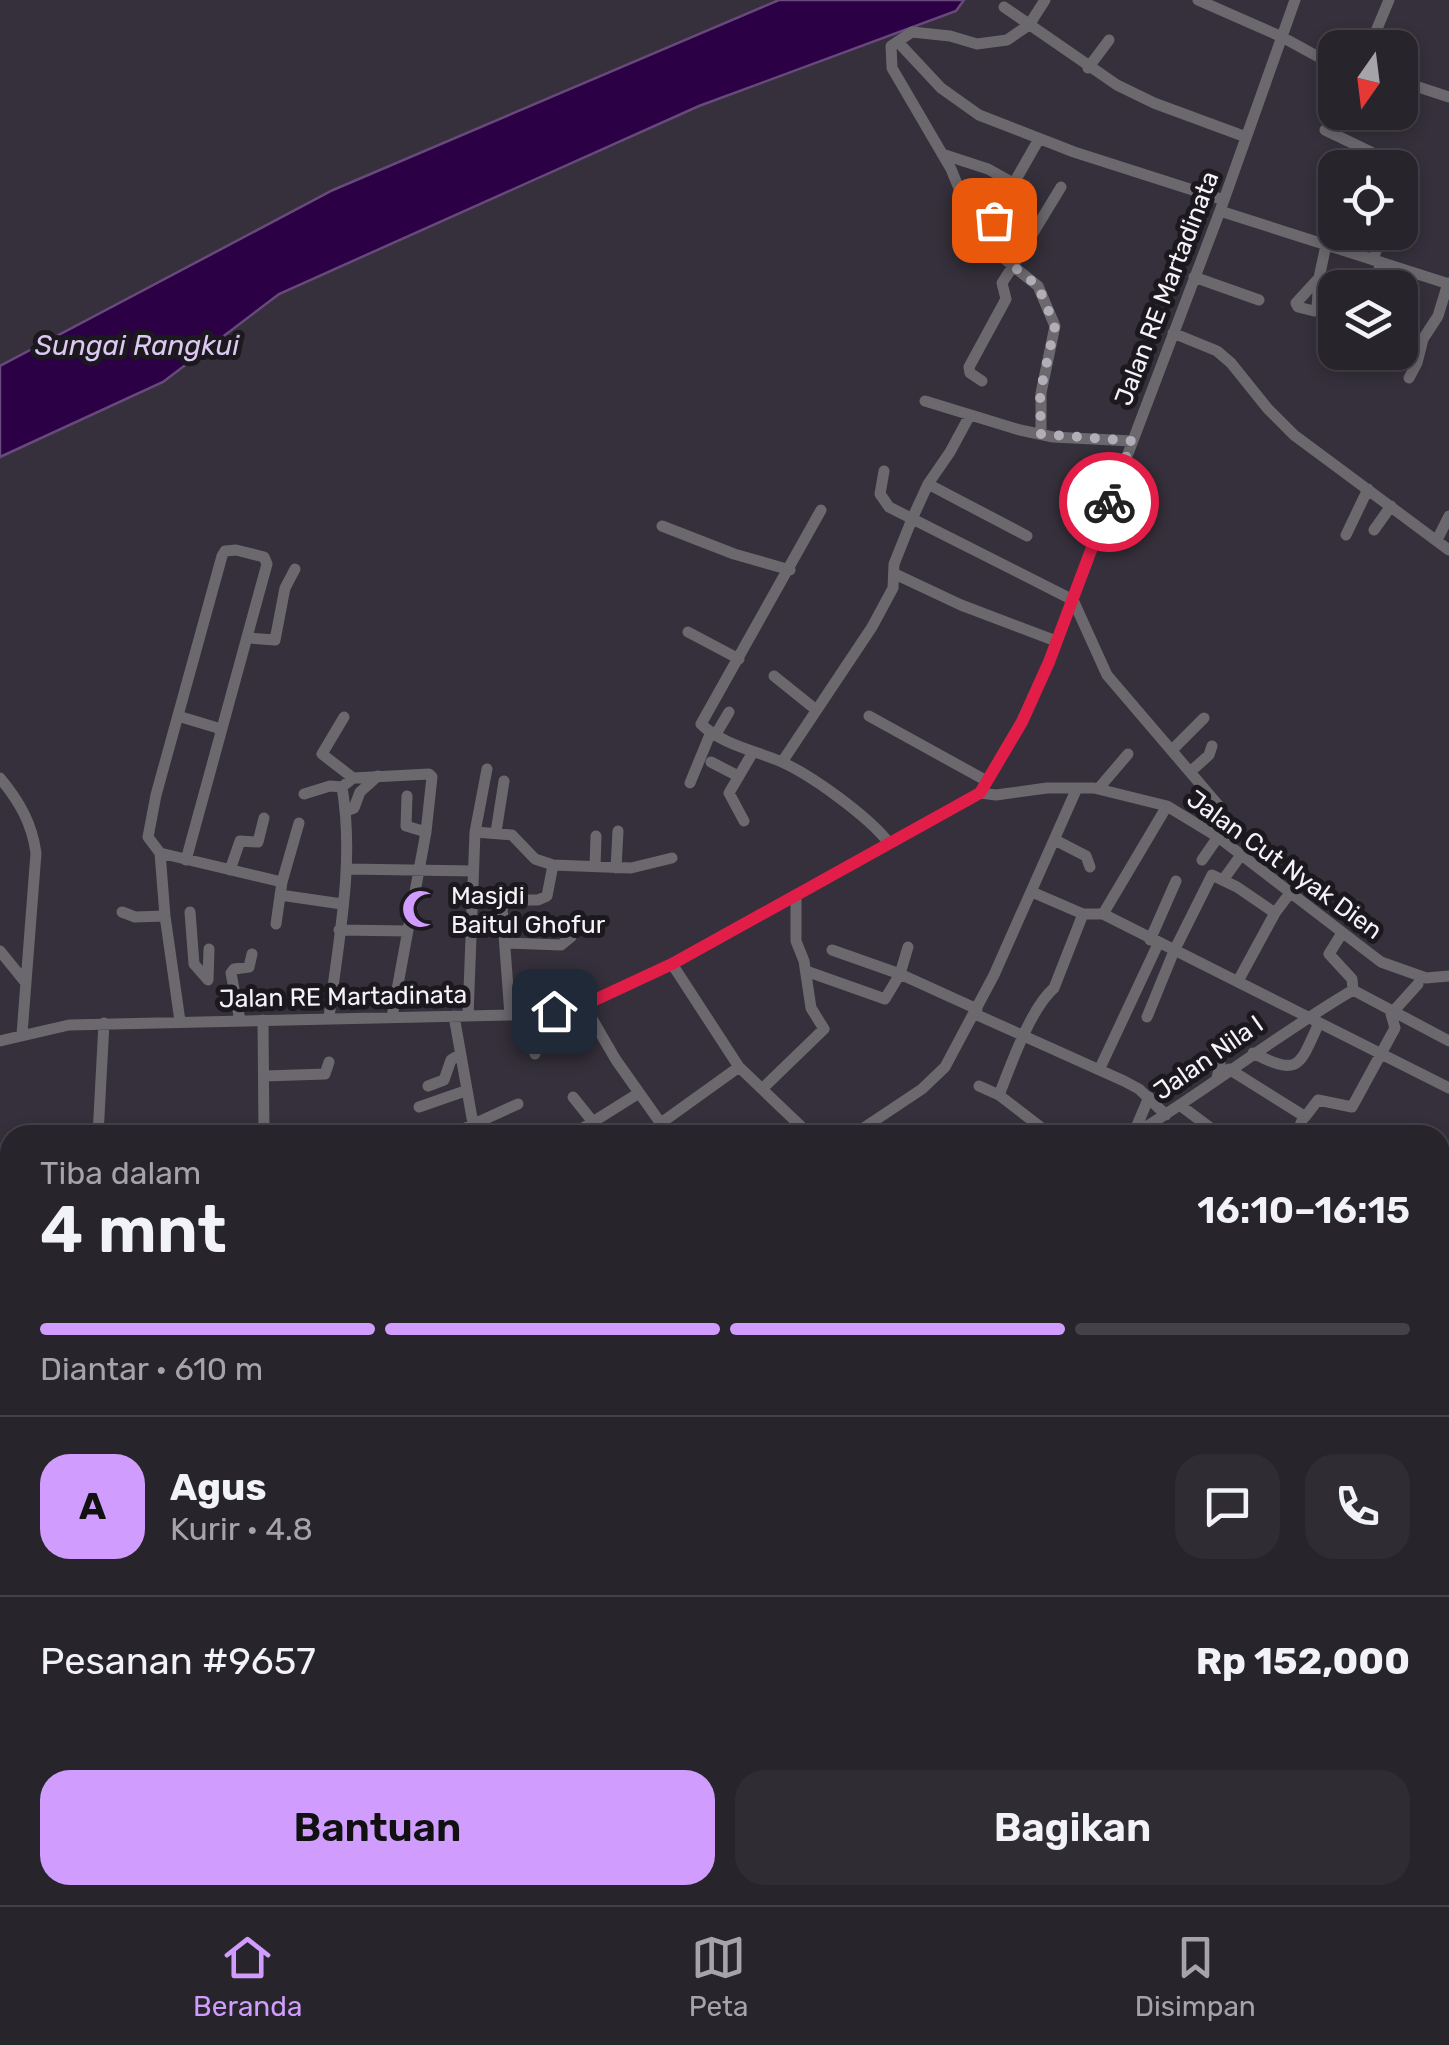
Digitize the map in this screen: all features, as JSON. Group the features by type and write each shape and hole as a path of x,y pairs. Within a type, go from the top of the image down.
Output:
{"street":[{"path":"1041,434 1040,393 1055,326 1038,286 979,238 942,154 892,68 891,46 912,32 977,44 1006,40 1029,25 1045,0"},
{"path":"1198,0 1318,57"},
{"name":"Jalan RE Martadinata","path":"0,1041 69,1025 104,1022 510,1015 584,1005 672,964 980,793 1022,722 1056,641 1296,0"},
{"path":"1376,30 1389,0"},
{"path":"1004,7 1088,68 1154,103 1246,137"},
{"path":"1088,68 1109,40"},
{"path":"898,42 959,104 994,122 1318,242"},
{"path":"1418,87 1449,97"},
{"path":"1325,130 1367,150"},
{"path":"1027,244 994,218 1039,139"},
{"path":"942,154 1015,184"},
{"path":"982,380 969,370 1006,299 1002,283 1061,187"},
{"path":"1342,250 1448,283 1440,312 1422,339 1409,378"},
{"path":"1376,270 1379,250"},
{"path":"1194,277 1259,300"},
{"path":"1173,332 1217,351 1232,363 1282,424 1449,550"},
{"path":"926,401 1041,434 1132,441"},
{"path":"782,762 872,627 893,588 894,564 912,518 970,415"},
{"path":"884,471 880,498 889,507 1072,600 1107,675 1221,809 1218,837 1202,860"},
{"path":"928,484 1027,536"},
{"path":"1346,535 1368,489"},
{"path":"1374,530 1391,506"},
{"path":"821,510 701,726 782,762 866,819 889,843"},
{"path":"1437,540 1449,516"},
{"path":"662,526 790,570"},
{"path":"180,1021 160,852 148,837 148,824 222,556 227,550 264,557 248,638 186,860"},
{"path":"248,638 271,642 276,639 286,588 295,570"},
{"path":"895,574 961,605 1056,641"},
{"path":"688,632 739,659"},
{"path":"774,676 815,708"},
{"path":"690,784 713,733 729,712"},
{"path":"178,716 221,729"},
{"path":"868,716 986,780"},
{"path":"344,717 322,754 353,778"},
{"path":"1172,750 1204,718"},
{"path":"1190,772 1209,755 1212,746"},
{"path":"744,821 729,795 753,752"},
{"path":"1099,788 1128,754"},
{"path":"711,762 738,776"},
{"path":"472,1125 459,1055 475,832 487,769"},
{"path":"342,788 353,778 431,775 426,832 392,1017"},
{"path":"346,811 354,808 360,792 378,776"},
{"path":"0,778 24,810 35,843 36,888 22,1034"},
{"path":"496,832 504,781"},
{"path":"304,794 330,786 342,788"},
{"path":"328,1018 348,869 349,829 342,788"},
{"path":"871,1125 944,1068 993,977 1077,788"},
{"name":"Jalan Cut Nyak Dien","path":"980,793 1099,788 1166,806 1218,837 1391,967 1426,978 1447,974"},
{"path":"407,796 406,826 426,832"},
{"path":"1105,909 1166,806"},
{"path":"230,870 240,841 259,841 264,818"},
{"path":"276,924 281,888 299,823"},
{"path":"616,868 618,830"},
{"path":"475,832 518,838 535,859 553,865 616,868 672,858"},
{"path":"595,867 596,836"},
{"path":"1054,840 1086,856 1090,867"},
{"path":"160,852 342,904"},
{"path":"1224,880 1241,855"},
{"path":"510,1015 504,902 548,896 553,865"},
{"path":"348,869 473,871"},
{"path":"1147,1017 1212,875 1275,913"},
{"path":"1100,1068 1176,881"},
{"path":"1036,884 1083,914 1105,909 1153,938 1316,1014 1449,1088"},
{"path":"762,1089 824,1028 811,1008 809,973 794,934 800,893"},
{"path":"1240,978 1290,893"},
{"path":"122,912 142,918 165,916"},
{"path":"190,912 194,965 208,980 208,948"},
{"path":"999,1096 1024,1037 1054,988 1083,914"},
{"path":"339,930 408,932"},
{"path":"1342,933 1329,954 1352,979 1353,990 1449,1041"},
{"path":"504,943 561,945 571,936"},
{"path":"171,943 191,939"},
{"path":"809,973 886,999 900,974 908,947"},
{"path":"832,950 900,974 1024,1037 1100,1068 1149,1097 1166,1115"},
{"path":"0,951 26,984"},
{"path":"240,1021 231,973 248,968 252,954"},
{"path":"672,964 739,1067 800,1125"},
{"path":"1301,1125 1318,1100 1352,1107 1394,1028 1393,1011 1418,984"},
{"name":"Jalan Nila I","path":"1150,1125 1353,990"},
{"path":"584,1005 663,1125"},
{"path":"528,1014 535,1054"},
{"path":"1253,1053 1280,1067 1293,1066 1302,1056 1316,1014"},
{"path":"263,1020 264,1125"},
{"path":"99,1125 104,1022"},
{"path":"1212,1046 1222,1054 1218,1078"},
{"path":"428,1086 444,1080 451,1060 459,1055"},
{"path":"264,1076 324,1074 328,1062"},
{"path":"661,1122 739,1067"},
{"path":"1229,1070 1305,1117"},
{"path":"978,1086 1038,1125"},
{"path":"419,1107 466,1091"},
{"path":"587,1125 640,1093"},
{"path":"572,1097 592,1122"},
{"path":"1137,1125 1149,1097"},
{"path":"480,1125 518,1104"},
{"path":"1180,1106 1204,1125"}],"water":[{"name":"Sungai Rangkui","path":"779,0 964,0 956,11 699,106 279,294 163,382 0,457 0,366 333,190"}],"way so far":[{"path":"994,220 1027,244 1013,266 1038,286 1054,323 1040,393 1041,434 1132,441 1109,502"}],"place":[{"name":"Masjdi Baitul Ghofur","path":"421,909"}],"route":[{"path":"554,1011 584,1005 672,964 980,793 1022,722 1049,662 1109,502"}]}
